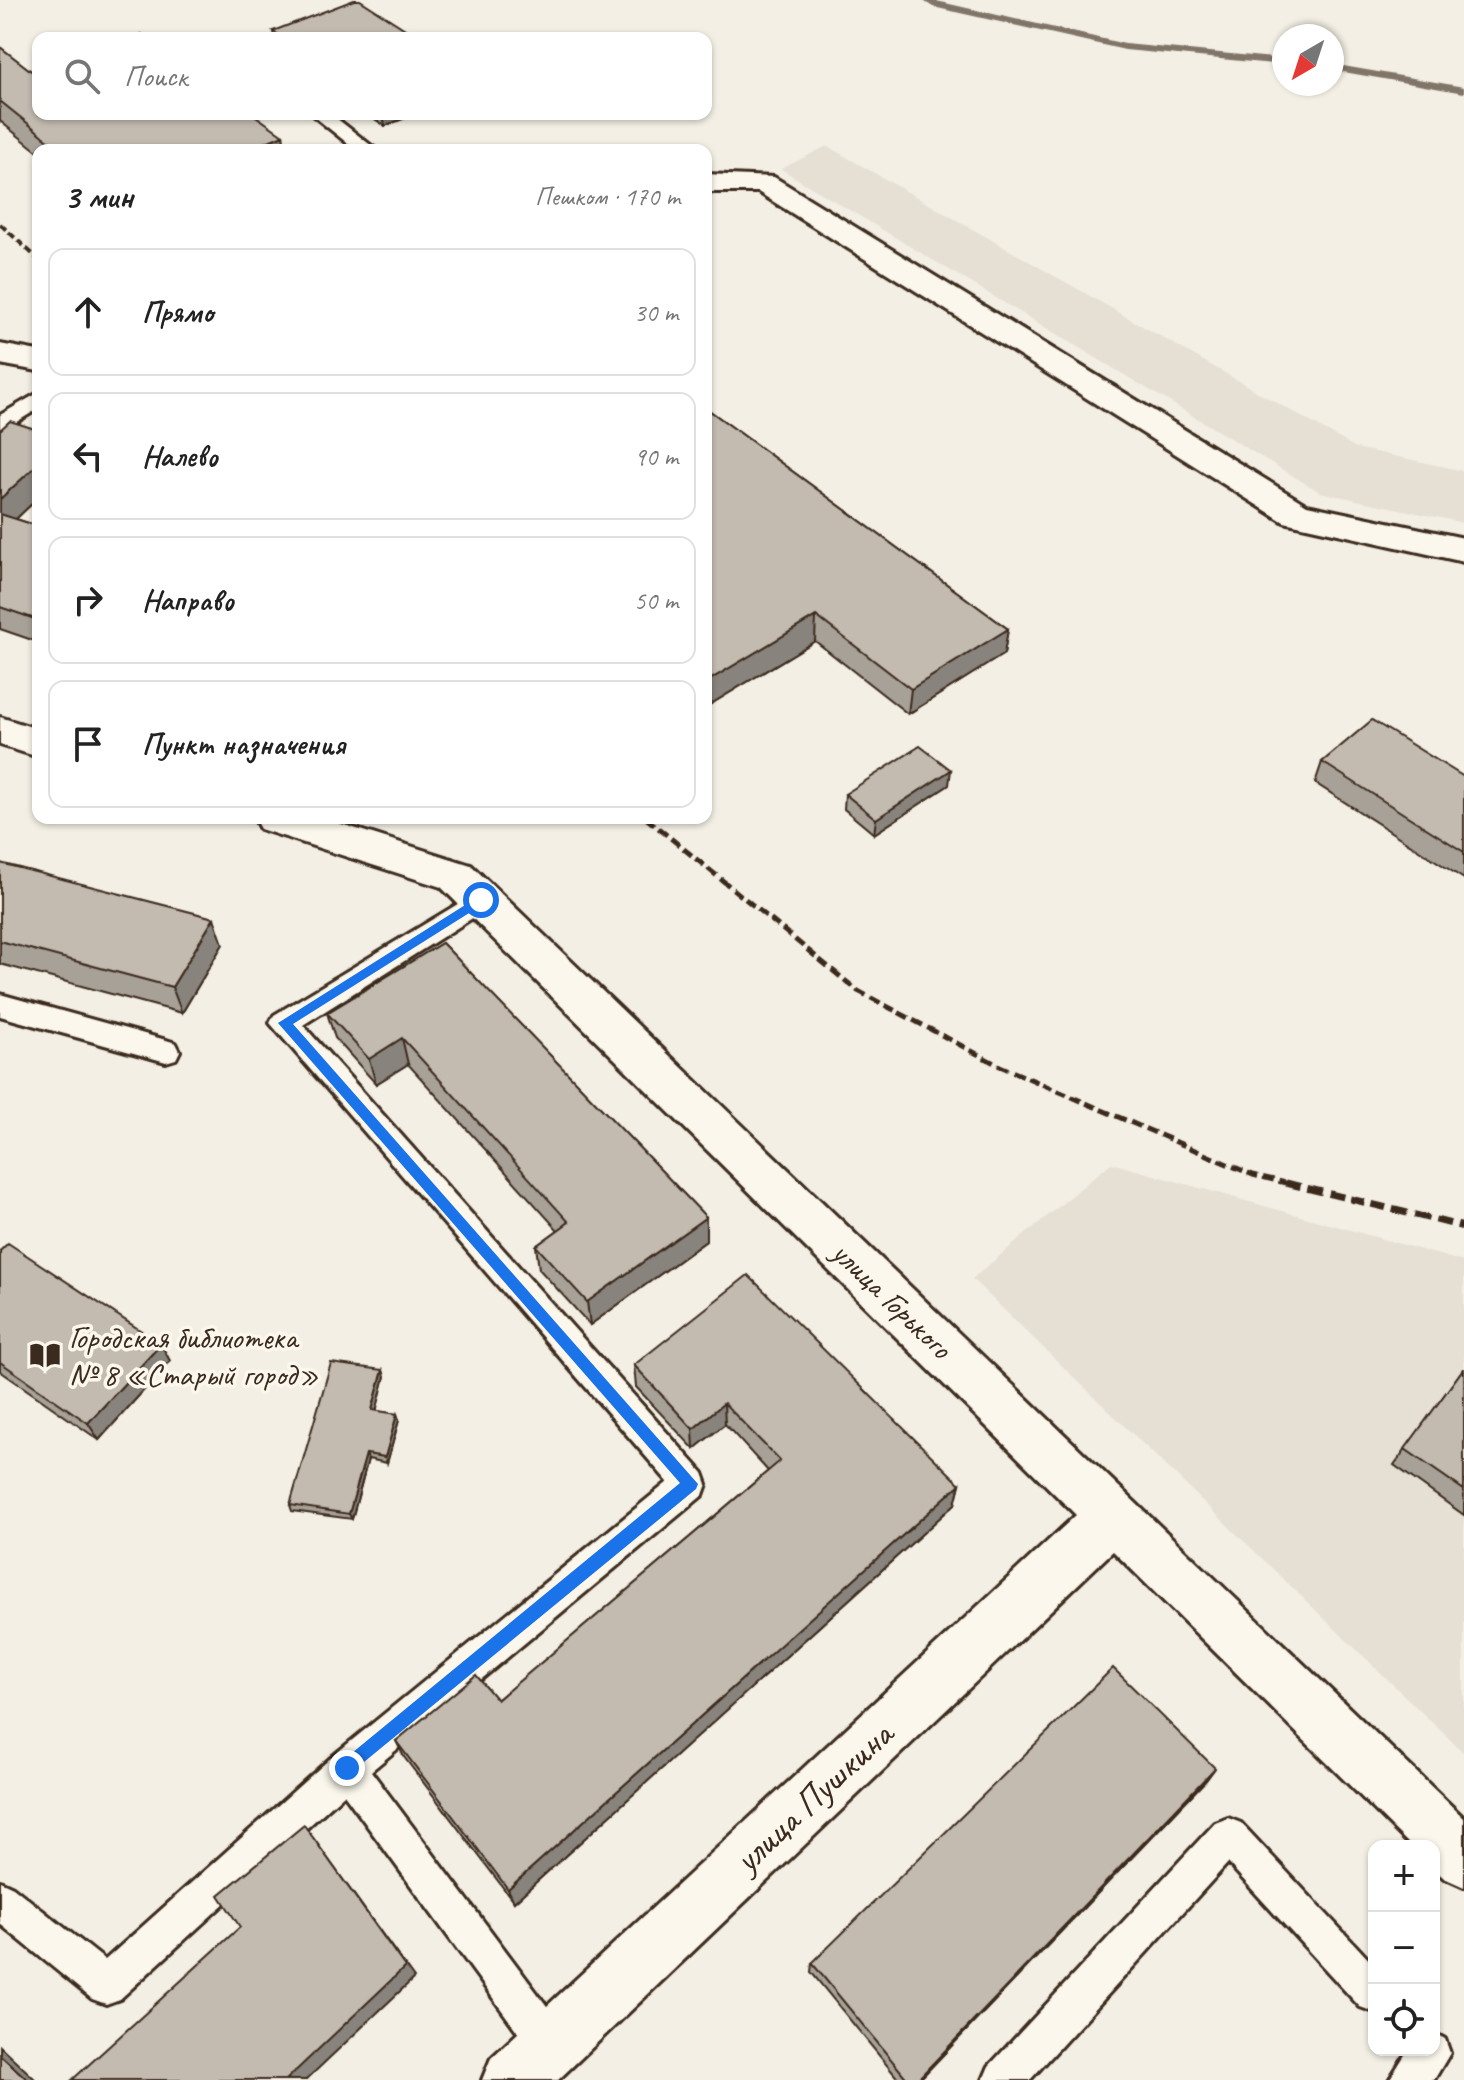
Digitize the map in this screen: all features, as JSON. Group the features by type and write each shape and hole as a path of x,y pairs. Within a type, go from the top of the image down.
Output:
{"street":[{"path":"712,183 764,183 1296,514 1464,550"},
{"path":"0,354 32,360"},
{"path":"0,731 32,741"},
{"name":"улица Горького","path":"293,824 456,876 1464,1858"},
{"name":"улица Пушкина","path":"531,2062 1113,1516"}],"lane":[{"path":"328,120 360,144"},
{"path":"0,425 32,403"},
{"path":"0,1900 106,1985 347,1768 691,1484 284,1023 481,900"},
{"path":"0,1005 166,1051"},
{"path":"347,1768 531,2062"},
{"path":"1003,2080 1228,1836 1368,1987"},
{"path":"1409,2080 1429,2056"}],"shaded area":[{"path":"827,146 1356,448 1464,471 1464,523 1320,492 781,169"},
{"path":"1111,1163 1464,1262 1464,1753 972,1279"}],"building":[{"path":"360,0 410,32 274,32"},
{"path":"0,47 32,72 32,120 262,120 283,135 261,144 54,144 0,101"},
{"path":"712,412 1008,629 911,689 816,616 712,678"},
{"path":"10,421 32,428 32,470 0,499 0,430"},
{"path":"0,514 32,524 32,618 0,607"},
{"path":"1372,720 1464,777 1464,852 1322,762"},
{"path":"920,746 951,770 876,819 845,794"},
{"path":"0,863 214,918 172,987 0,941"},
{"path":"442,943 706,1217 587,1302 536,1246 569,1222 402,1038 369,1059 327,1013"},
{"path":"8,1243 161,1344 88,1423 0,1362 0,1251"},
{"path":"748,1275 960,1484 508,1889 396,1741 476,1675 497,1700 780,1461 724,1403 693,1429 634,1365"},
{"path":"331,1363 383,1370 372,1410 397,1414 385,1457 366,1454 349,1514 290,1505"},
{"path":"1464,1369 1464,1490 1405,1449"},
{"path":"1113,1668 1215,1768 917,2080 908,2080 812,1963"},
{"path":"304,1825 405,1967 286,2080 72,2080 240,1927 219,1895"},
{"path":"0,2055 28,2080 0,2080"}],"waterway":[{"path":"926,0 1125,47 1272,61"},
{"path":"1344,69 1464,90"}],"railway":[{"path":"0,224 32,253"},
{"path":"653,824 858,991 1000,1066 1253,1175 1294,1185"},
{"path":"1286,1183 1464,1227"}],"place":[{"name":"Городская библиотека № 8 «Старый город»","path":"45,1355"}],"route":[{"path":"347,1768 691,1484 284,1023 481,900"}]}
